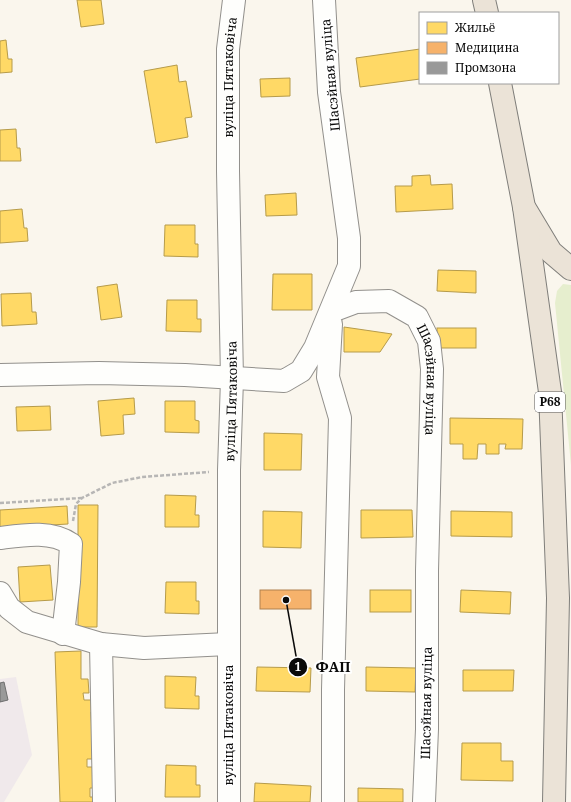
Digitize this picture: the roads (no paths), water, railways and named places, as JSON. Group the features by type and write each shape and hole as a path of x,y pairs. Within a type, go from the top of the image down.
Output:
{"main road":[{"path":"484,0 487,12"},
{"name":"Р68","path":"500,84 524,207 550,392 558,598 554,802"},
{"path":"524,207 551,252 571,269"},
{"path":"558,598 571,562"}],"street":[{"name":"вуліца Пятаковіча","path":"229,802 229,470 232,379 228,171 228,49 234,0"},
{"name":"Шасэйная вуліца","path":"324,0 330,92 349,238 349,266 332,311"},
{"name":"Шасэйная вуліца","path":"332,311 356,302 389,301 417,317 429,341 432,369 428,563 427,729 424,802"},
{"path":"0,374 99,373 185,375 284,381 301,371 315,348 332,311"},
{"path":"332,311 328,377 340,418 333,682 333,802"},
{"path":"0,538 28,534 62,538 71,544 69,582 63,634"},
{"path":"0,593 9,608 27,622 63,634 101,644 144,648 228,644"},
{"path":"101,644 104,802"}],"place":[{"name":"ФАП","path":"286,600"}]}
